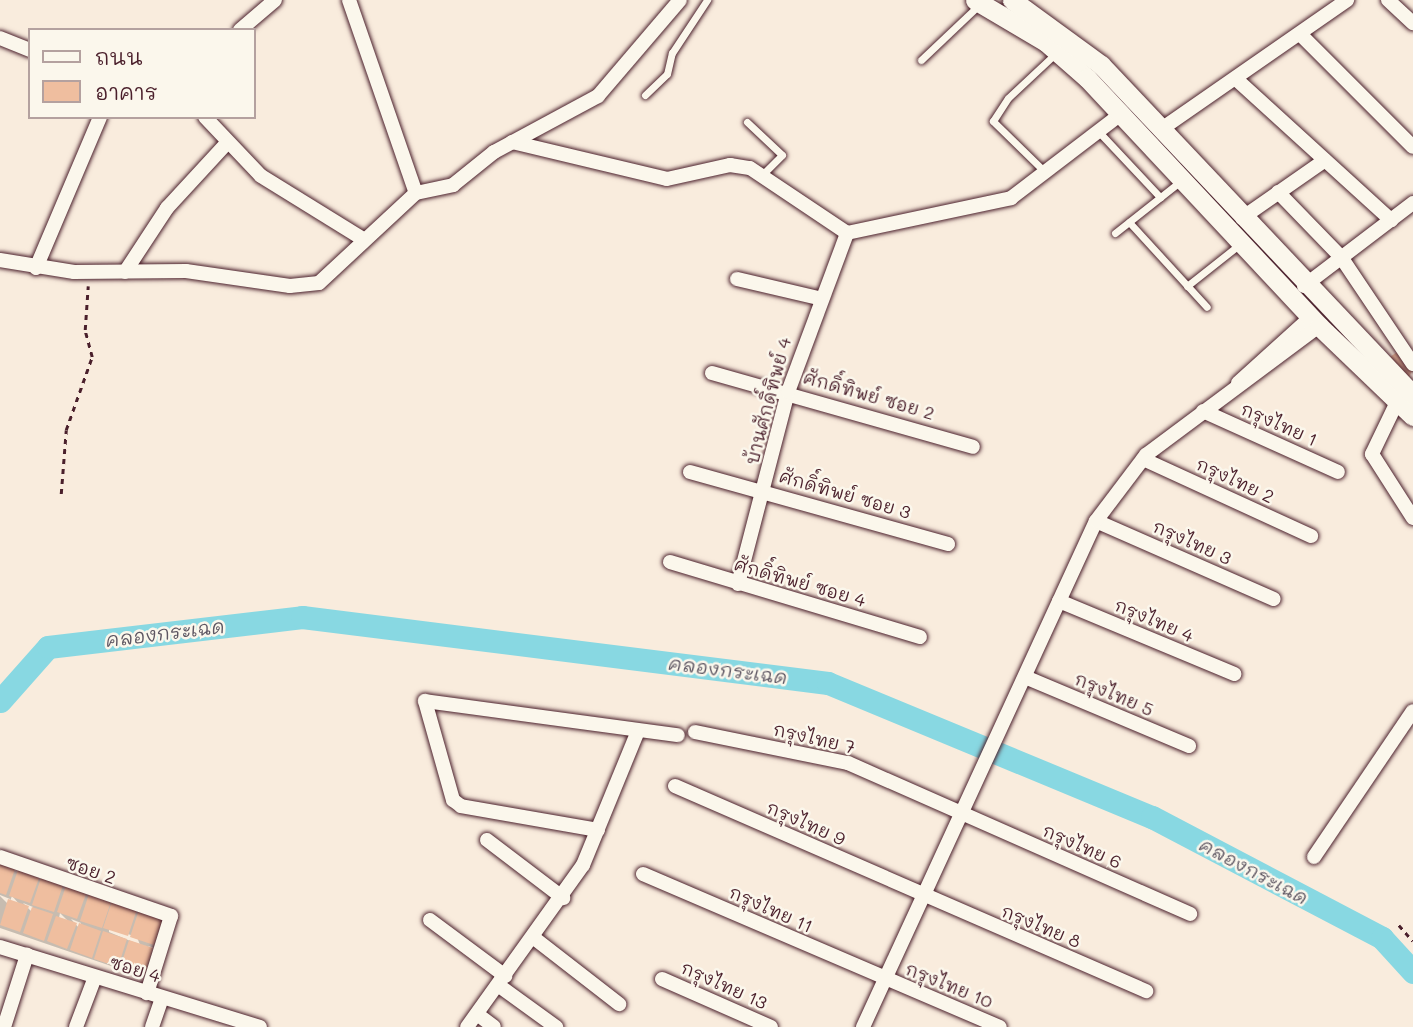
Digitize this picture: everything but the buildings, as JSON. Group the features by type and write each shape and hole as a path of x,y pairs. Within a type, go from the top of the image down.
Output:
{"street":[{"path":"242,28 275,0"},
{"path":"349,0 416,193"},
{"path":"0,260 36,268 89,272 186,271 307,286 328,276 363,239 416,193 453,185 512,142 607,89 680,0"},
{"path":"1012,0 1075,41 1408,394 1413,416"},
{"path":"1160,130 1301,35 1347,0"},
{"path":"1388,0 1413,23"},
{"path":"978,1 1058,51 1122,113 1315,322 1408,394"},
{"path":"1301,35 1413,147"},
{"path":"0,38 28,49"},
{"path":"1236,79 1391,220"},
{"path":"512,142 667,179 730,165 763,173 817,219 846,233 993,205 1045,172 1122,113"},
{"path":"36,268 99,119"},
{"path":"207,119 261,176 363,239"},
{"path":"125,272 167,208 227,143"},
{"path":"1242,218 1325,160"},
{"path":"1278,192 1341,257 1413,364"},
{"path":"1304,286 1412,205"},
{"name":"บ้านศักดิ์ทิพย์ 4","path":"738,584 788,392 818,298 846,233"},
{"path":"737,279 818,298"},
{"path":"863,1027 959,812 1025,677 1096,521 1143,459 1315,322"},
{"name":"ศักดิ์ทิพย์ ซอย 2","path":"712,373 788,392 973,447"},
{"path":"1408,394 1372,454 1413,518"},
{"name":"กรุงไทย 1","path":"1203,411 1338,472"},
{"name":"กรุงไทย 2","path":"1143,459 1311,536"},
{"name":"ศักดิ์ทิพย์ ซอย 3","path":"690,472 948,544"},
{"name":"กรุงไทย 3","path":"1096,521 1274,599"},
{"name":"ศักดิ์ทิพย์ ซอย 4","path":"670,562 920,637"},
{"name":"กรุงไทย 4","path":"1059,601 1234,674"},
{"name":"กรุงไทย 5","path":"1025,677 1189,746"},
{"path":"598,831 453,800 425,701 678,735"},
{"path":"1314,857 1413,711"},
{"path":"467,1027 563,898 598,831 638,731"},
{"name":"กรุงไทย 7","path":"695,732 848,763 959,812"},
{"name":"กรุงไทย 9","path":"675,786 921,896"},
{"name":"กรุงไทย 6","path":"959,812 1190,914"},
{"path":"487,840 563,898"},
{"name":"ซอย 2","path":"0,857 171,916 147,993"},
{"name":"กรุงไทย 11","path":"643,874 884,979"},
{"name":"กรุงไทย 8","path":"921,896 1146,991"},
{"path":"430,920 556,1027"},
{"path":"534,938 619,1004"},
{"name":"ซอย 4","path":"0,947 147,993 228,1023 260,1027"},
{"path":"4,1027 27,955"},
{"path":"76,1027 95,977"},
{"name":"กรุงไทย 13","path":"662,979 771,1027"},
{"name":"กรุงไทย 10","path":"884,979 1000,1027"},
{"path":"152,1027 162,998"},
{"path":"477,1013 494,1027"}],"lane":[{"path":"645,95 667,74 672,53 707,0"},
{"path":"921,60 978,1"},
{"path":"1045,172 993,121 1007,98 1058,51"},
{"path":"747,122 782,155 763,173"},
{"path":"1098,131 1160,197"},
{"path":"1115,233 1183,179"},
{"path":"1129,222 1207,307"},
{"path":"1187,286 1241,243"}],"path":[{"path":"61,494 66,430 92,357 85,330 89,272"},
{"path":"1399,925 1413,941"}],"waterway":[{"name":"คลองกระเฉด","path":"0,701 48,647 302,617 828,683 1152,817 1382,938 1413,972"}]}
